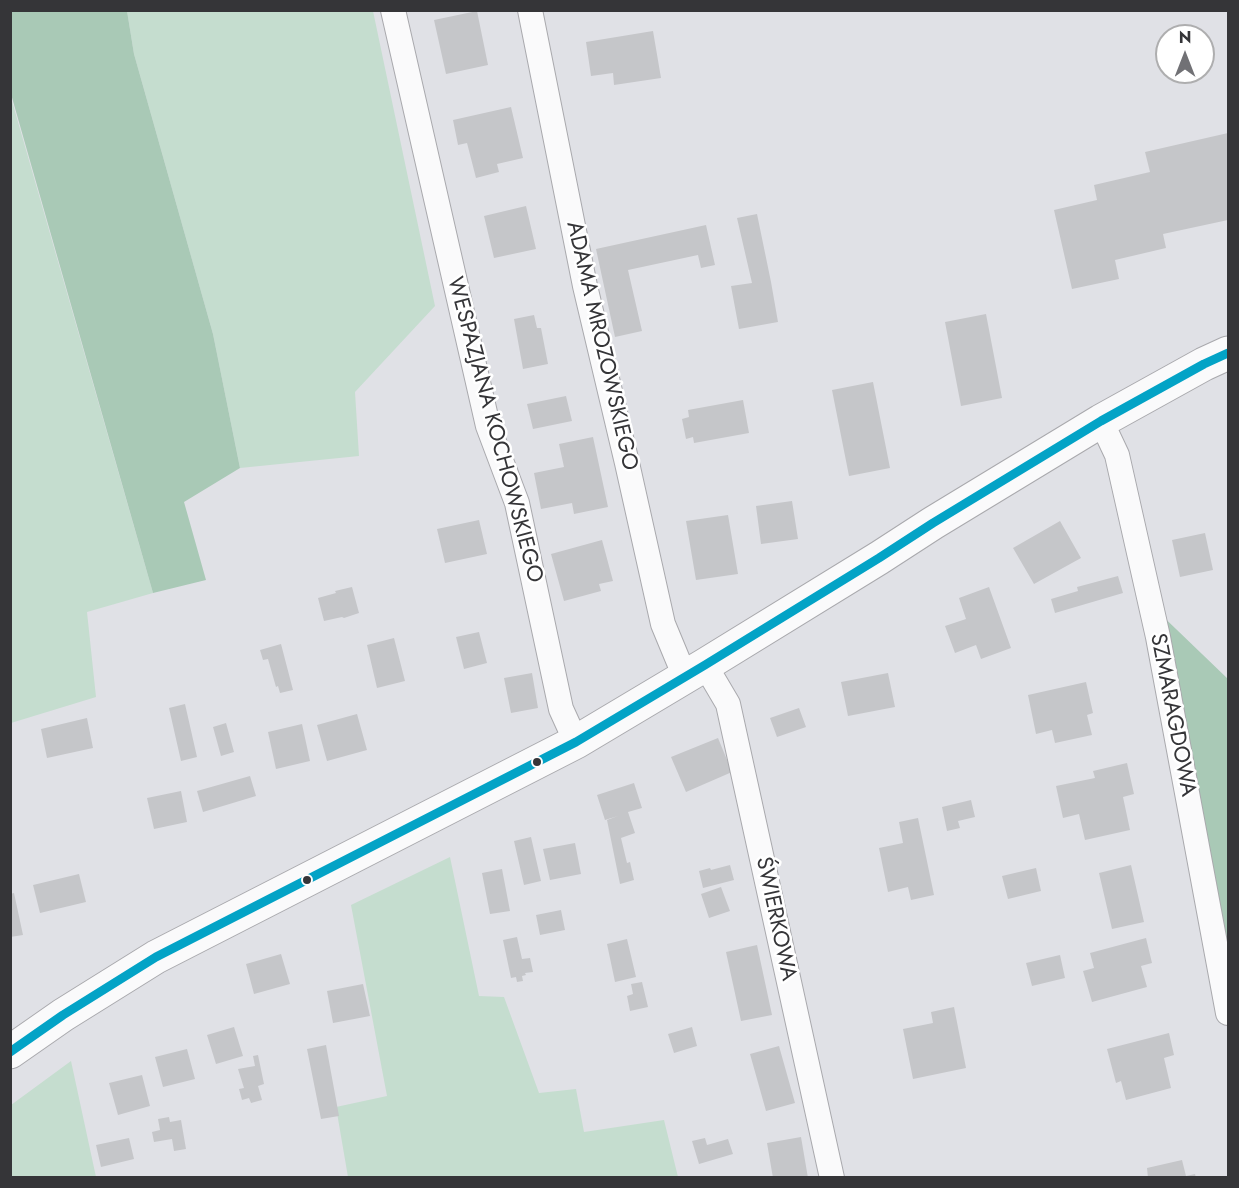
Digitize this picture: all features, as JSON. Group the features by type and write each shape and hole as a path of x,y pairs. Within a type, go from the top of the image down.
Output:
{"main road":[{"path":"10,1052 63,1014 156,957 576,742 1101,421 1228,353"}],"street":[{"name":"WESPAZJANA KOCHOWSKIEGO","path":"393,10 488,426 517,503 561,709 576,742"},
{"name":"ADAMA MROZOWSKIEGO","path":"530,10 585,286 663,624 695,671"},
{"name":"SZMARAGDOWA","path":"1101,421 1117,455 1158,637 1228,1014"},
{"name":"ŚWIERKOWA","path":"695,671 728,704 832,1178"}],"green space":[{"path":"10,11 127,11 134,54 213,334 240,468 184,502 206,580 153,593 11,94"},
{"path":"127,11 373,11 435,306 355,392 359,456 240,468 213,334 134,54"},
{"path":"10,94 153,593 87,612 96,697 11,723"},
{"path":"1150,604 1228,679 1228,1013"},
{"path":"450,857 479,996 504,997 539,1093 576,1089 584,1132 664,1120 678,1177 348,1177 336,1107 387,1096 351,905"},
{"path":"71,1061 96,1177 11,1177 11,1105"}],"building":[{"path":"477,11 488,65 446,74 434,20"},
{"path":"653,31 661,78 614,85 613,73 591,76 586,42"},
{"path":"511,107 523,158 497,164 499,172 476,178 467,143 458,145 453,120"},
{"path":"1228,133 1228,220 1163,234 1166,248 1115,260 1119,279 1072,289 1054,210 1097,200 1094,185 1150,172 1145,152"},
{"path":"526,206 536,249 494,258 484,216"},
{"path":"757,214 778,322 739,329 731,286 752,283 737,218"},
{"path":"706,225 715,265 701,268 698,255 628,270 642,331 615,337 596,249"},
{"path":"986,314 1002,398 961,406 945,322"},
{"path":"534,315 537,328 541,328 548,364 523,369 514,319"},
{"path":"873,382 890,468 849,476 832,390"},
{"path":"566,396 572,421 533,429 527,404"},
{"path":"743,400 749,433 694,443 693,437 686,439 682,419 689,417 688,410"},
{"path":"593,437 608,507 574,514 572,503 541,509 534,473 564,467 559,444"},
{"path":"792,501 798,539 761,544 756,506"},
{"path":"728,515 738,574 696,580 686,521"},
{"path":"479,520 487,554 445,563 437,529"},
{"path":"1060,521 1081,558 1034,584 1013,548"},
{"path":"1205,533 1213,570 1180,577 1172,540"},
{"path":"602,540 613,581 599,584 601,591 564,601 551,554"},
{"path":"1118,576 1123,593 1055,613 1051,599 1078,591 1077,587"},
{"path":"352,587 359,613 324,621 318,598"},
{"path":"989,587 1011,648 981,659 976,645 955,653 945,626 966,619 959,598"},
{"path":"479,632 487,663 464,669 456,637"},
{"path":"394,638 405,681 377,688 367,645"},
{"path":"281,644 293,690 280,693 268,659 263,660 260,650"},
{"path":"532,673 538,708 511,713 504,678"},
{"path":"888,673 895,707 848,716 841,682"},
{"path":"1086,682 1093,713 1087,715 1092,735 1055,743 1052,730 1036,734 1028,695"},
{"path":"185,704 197,757 181,761 169,708"},
{"path":"799,708 806,727 777,737 770,718"},
{"path":"357,714 367,750 327,761 317,725"},
{"path":"87,718 93,748 47,758 41,729"},
{"path":"226,723 234,752 221,756 213,727"},
{"path":"302,724 310,761 276,769 268,732"},
{"path":"718,738 732,772 686,792 671,757"},
{"path":"1127,763 1134,794 1123,797 1130,830 1085,840 1079,814 1063,818 1056,786 1095,778 1093,771"},
{"path":"250,776 256,796 203,812 197,791"},
{"path":"634,783 642,808 628,812 635,833 621,838 634,880 620,884 607,820 618,816 605,820 597,795"},
{"path":"181,791 187,822 154,829 147,798"},
{"path":"971,800 975,817 958,821 960,828 947,831 942,807"},
{"path":"918,818 934,895 911,900 908,887 888,892 879,848 903,843 899,822"},
{"path":"531,837 541,881 524,885 514,841"},
{"path":"575,843 581,874 550,880 543,849"},
{"path":"730,865 734,880 703,888 699,871"},
{"path":"1131,865 1144,922 1112,929 1099,873"},
{"path":"1036,868 1041,891 1008,899 1002,876"},
{"path":"502,869 510,911 490,914 482,873"},
{"path":"79,874 86,902 40,913 33,885"},
{"path":"721,887 730,911 709,918 701,894"},
{"path":"14,893 23,935 10,937 10,894"},
{"path":"561,910 565,930 540,935 536,915"},
{"path":"517,937 522,959 530,958 533,972 525,973 526,975 522,976 523,981 517,982 516,977 511,978 503,940"},
{"path":"1146,938 1152,963 1141,966 1147,987 1092,1002 1083,971 1094,968 1090,953"},
{"path":"627,939 636,977 615,982 607,944"},
{"path":"757,945 772,1015 741,1021 726,952"},
{"path":"281,954 290,984 254,994 246,964"},
{"path":"1060,955 1065,978 1032,986 1026,963"},
{"path":"642,982 648,1007 630,1011 627,996 633,994 631,984"},
{"path":"363,984 370,1016 333,1023 327,991"},
{"path":"954,1007 966,1068 913,1079 903,1029 933,1023 931,1012"},
{"path":"234,1027 243,1056 216,1064 207,1035"},
{"path":"692,1027 697,1046 674,1053 668,1034"},
{"path":"1169,1033 1174,1055 1164,1058 1171,1088 1126,1100 1121,1081 1116,1083 1107,1049"},
{"path":"326,1045 339,1116 321,1119 307,1049"},
{"path":"779,1046 795,1103 766,1111 750,1054"},
{"path":"187,1049 195,1079 163,1087 155,1057"},
{"path":"258,1055 264,1084 258,1086 262,1100 251,1103 249,1098 242,1100 239,1089 244,1088 238,1069 255,1066 253,1056"},
{"path":"142,1075 150,1106 118,1115 109,1083"},
{"path":"169,1117 170,1122 181,1120 186,1149 174,1151 172,1139 154,1142 152,1132 160,1130 158,1119"},
{"path":"801,1137 808,1178 773,1178 767,1143"},
{"path":"129,1138 134,1159 101,1167 96,1145"},
{"path":"705,1138 707,1145 728,1139 733,1154 699,1164 692,1141"},
{"path":"1182,1160 1186,1176 1195,1174 1196,1178 1148,1178 1147,1168"}],"transit line":[{"path":"10,1052 63,1015 156,957 576,742 1101,421 1228,353"}]}
